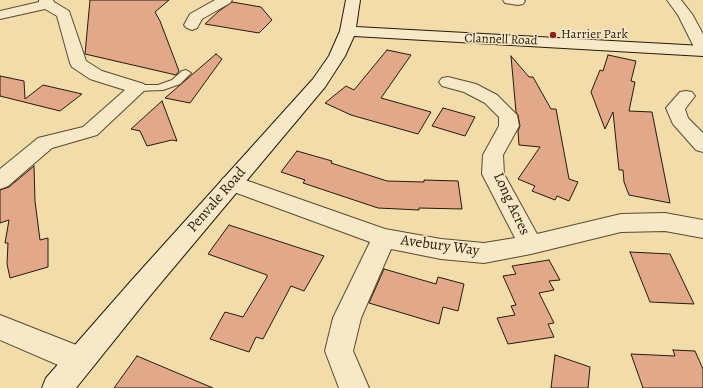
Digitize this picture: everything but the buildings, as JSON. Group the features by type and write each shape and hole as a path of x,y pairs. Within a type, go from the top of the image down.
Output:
{"street":[{"path":"192,25 195,17 225,0"},
{"name":"Penvale Road","path":"57,388 79,360 231,183 319,83 337,56 348,31 354,0"},
{"path":"674,0 685,14 703,50"},
{"path":"0,15 47,2 64,14 78,63 96,75 138,88"},
{"name":"Clannell Road","path":"348,31 453,38 703,50"},
{"name":"Long Acres","path":"448,82 470,88 491,99 508,115 509,126 493,155 493,174 531,246"},
{"path":"0,181 45,143 90,131 138,88"},
{"path":"686,96 675,108 680,120 703,145"},
{"name":"Avebury Way","path":"231,183 384,238 441,249 484,253 531,246 621,223 665,222 703,229"},
{"path":"354,388 338,351 347,318 384,238"},
{"path":"0,327 79,360"}],"lane":[{"path":"138,88 159,88 176,82 186,73"}],"place":[{"name":"Harrier Park","path":"553,35"}]}
